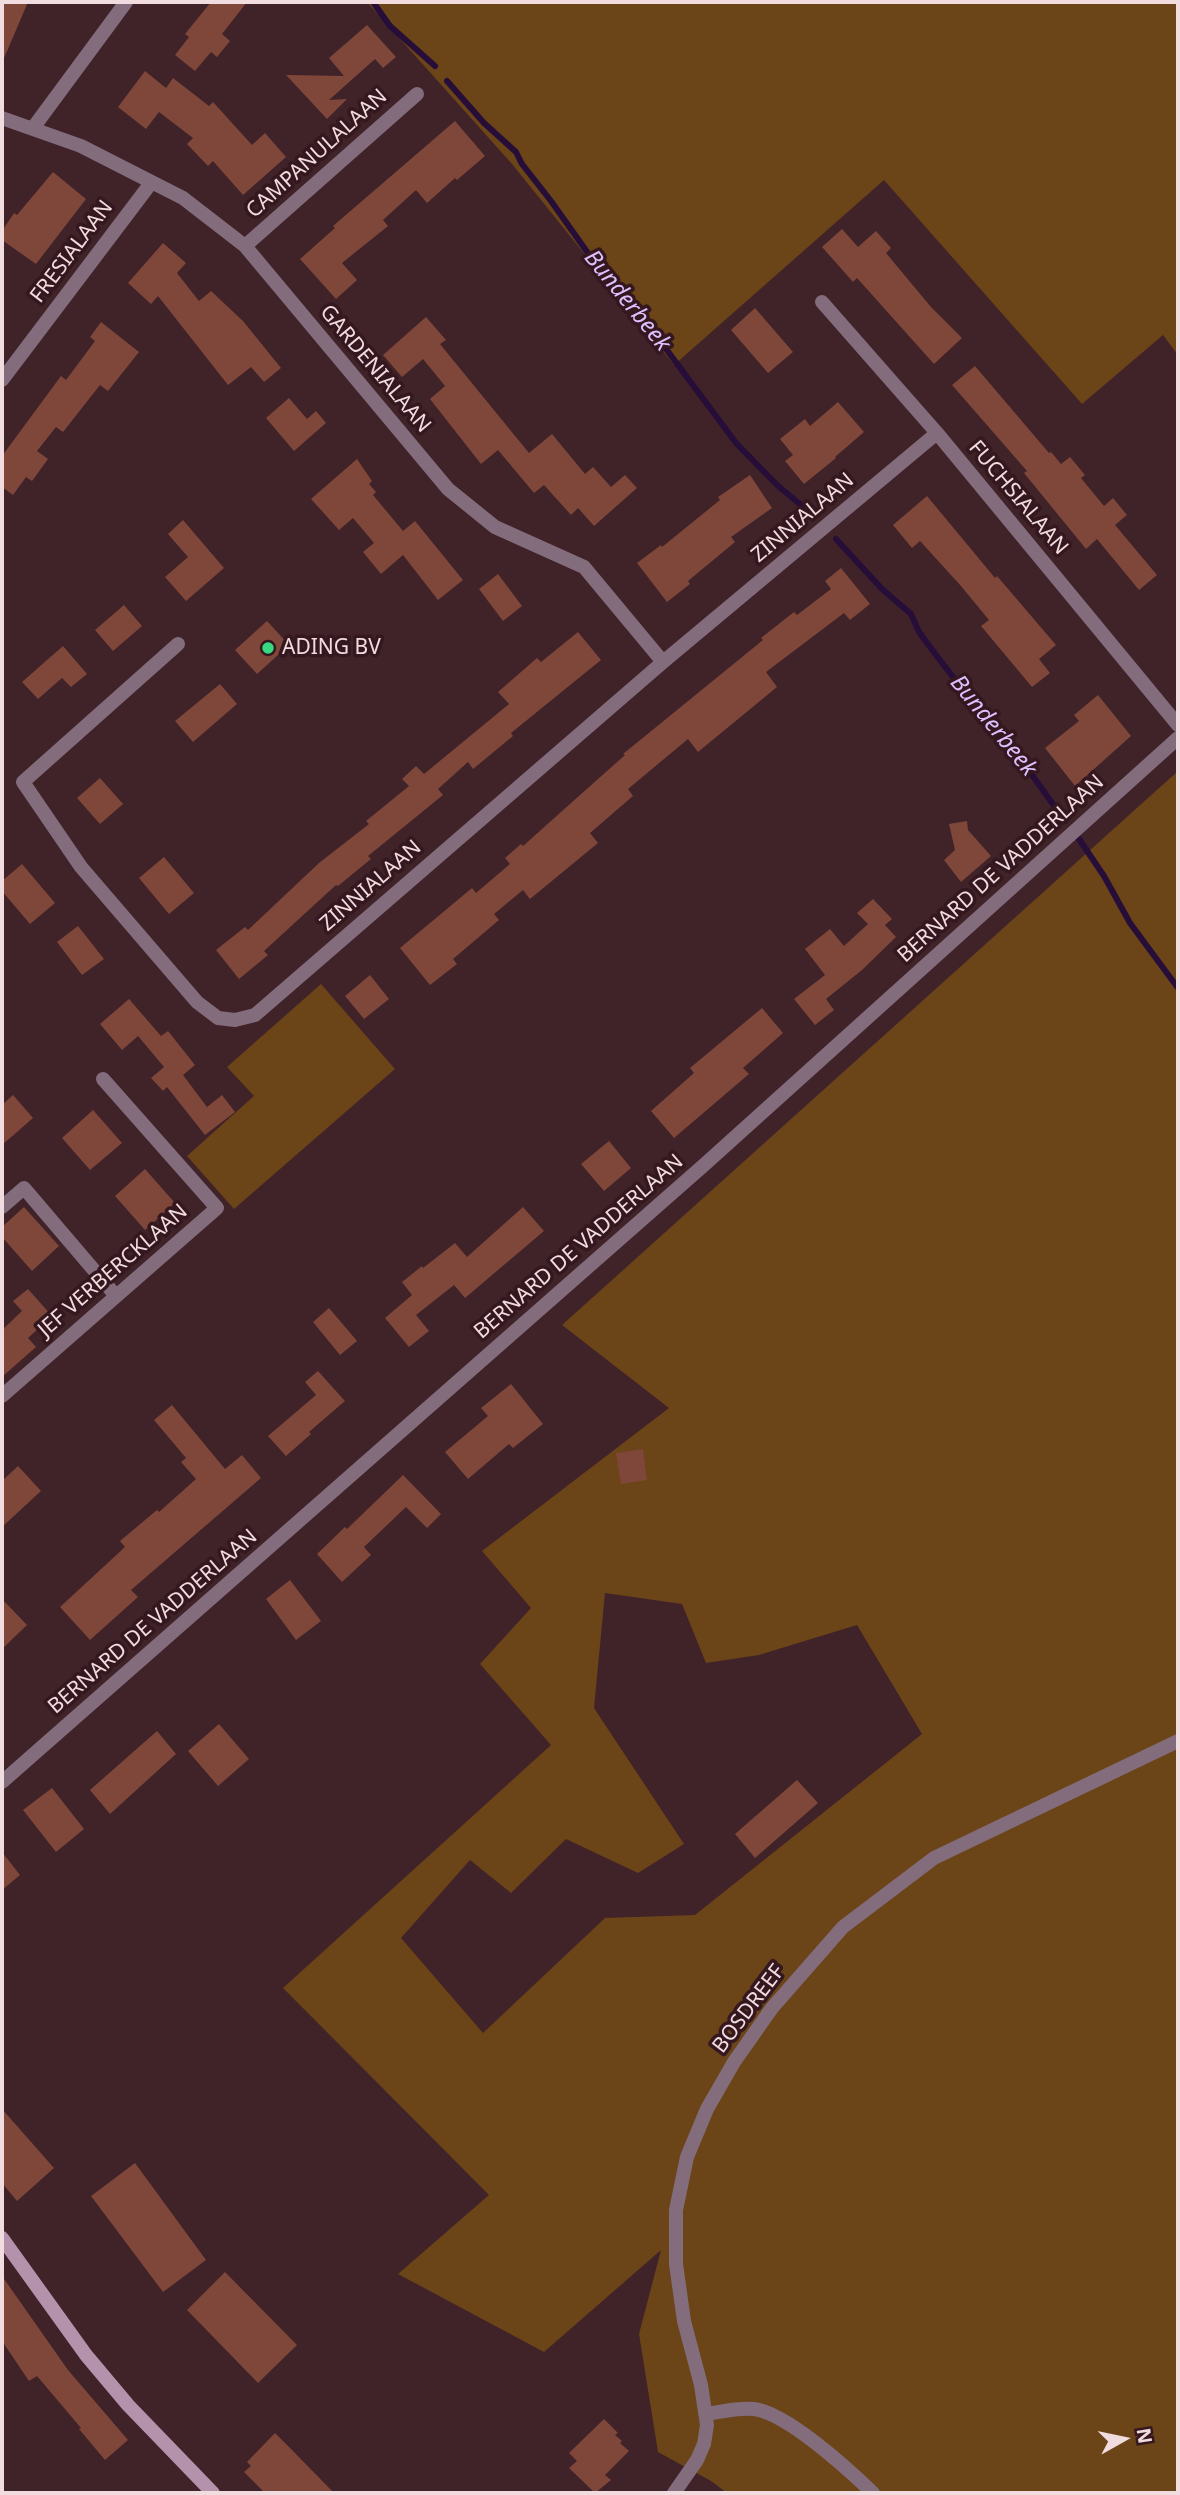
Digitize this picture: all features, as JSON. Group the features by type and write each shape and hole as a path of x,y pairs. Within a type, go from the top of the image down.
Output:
{"street":[{"path":"33,128 127,2"},
{"name":"CAMPANULALAAN","path":"245,246 417,94"},
{"name":"GARDENIALAAN","path":"2,118 81,146 183,198 245,246 448,489 495,527 584,567 663,662"},
{"name":"FRESIALAAN","path":"2,380 151,183"},
{"name":"FUCHSIALAAN","path":"822,302 937,433 1178,725"},
{"name":"ZINNIALAAN","path":"178,644 23,782 81,867 180,984 218,1018 235,1020 255,1015 663,662 937,433"},
{"name":"BERNARD DE VADDERLAAN","path":"2,1782 704,1165 1178,738"},
{"name":"JEF VERBERCKLAAN","path":"2,1396 217,1208 103,1079"},
{"path":"2,1207 24,1188 116,1296"},
{"name":"BOSDREEF","path":"674,2493 685,2480 704,2444 707,2426 701,2385 684,2321 676,2264 677,2210 687,2157 707,2109 734,2062 772,2008 843,1927 934,1858 1178,1741"},
{"path":"2,2238 94,2365 213,2493"},
{"path":"706,2414 752,2409 767,2412 791,2426 873,2493"}],"shaded area":[{"path":"367,2 1178,2 1178,355 1163,335 1082,404 884,180 674,365 512,164"},
{"path":"1178,771 1178,2493 727,2493 711,2481 658,2452 639,2334 661,2250 544,2352 398,2274 489,2195 283,1988 551,1745 480,1664 531,1608 482,1551 669,1408 562,1325","holes":["605,1593 682,1604 706,1663 759,1655 857,1625 922,1734 695,1915 605,1918 483,2033 401,1938 470,1860 511,1893 566,1839 638,1873 684,1844 594,1708"]},
{"path":"321,984 395,1069 234,1209 187,1156 254,1096 227,1067"}],"building":[{"path":"2,2 28,2 2,63"},
{"path":"211,2 247,2 222,34 230,41 217,57 211,52 195,71 175,55 189,37 185,34"},
{"path":"367,25 396,57 383,68 375,59 329,100 347,99 327,119 286,75 344,76 329,58"},
{"path":"145,71 166,88 173,78 209,106 213,102 252,145 265,133 286,157 243,195 213,161 208,166 187,144 193,138 159,112 146,129 118,107"},
{"path":"455,121 485,156 427,203 416,190 383,220 388,226 342,263 357,280 336,299 300,259 335,228 333,226"},
{"path":"53,172 86,199 36,264 2,240 2,231 14,213 17,215"},
{"path":"842,229 858,247 876,231 891,248 886,253 931,307 962,338 934,364 857,278 853,282 822,247"},
{"path":"163,243 186,263 177,273 199,301 211,291 243,321 281,368 264,382 251,367 228,385 158,296 151,304 128,283"},
{"path":"755,308 793,352 768,373 731,330"},
{"path":"426,317 446,340 440,344 529,453 552,434 585,474 593,467 611,487 625,475 637,488 594,526 578,508 571,515 544,485 534,493 498,450 481,464 430,399 445,386 423,359 402,377 383,355"},
{"path":"101,322 139,352 108,391 100,385 63,432 56,427 37,451 48,459 32,481 26,477 13,495 2,487 2,456 61,376 66,380 95,341 90,337"},
{"path":"975,366 1049,453 1061,464 1070,457 1085,475 1081,478 1104,506 1113,498 1127,515 1115,525 1157,575 1139,590 1097,539 1086,549 1024,473 1027,471 952,385"},
{"path":"289,398 307,419 316,411 326,423 294,451 266,418"},
{"path":"838,402 864,432 804,484 785,461 793,455 780,439 805,419 810,426"},
{"path":"357,459 372,481 369,484 376,492 373,495 403,531 415,521 463,580 438,600 403,555 381,574 363,552 374,543 353,518 339,530 311,499"},
{"path":"750,475 772,508 731,537 735,542 667,602 637,563 661,545 662,547 720,500 718,497"},
{"path":"927,496 995,578 997,576 1056,645 1039,659 1050,673 1032,687 981,626 989,620 961,586 920,541 912,548 893,525"},
{"path":"183,520 224,568 186,601 165,577 188,557 168,534"},
{"path":"841,568 870,604 850,620 844,613 766,672 777,687 698,752 688,739 628,789 633,796 590,833 598,843 530,899 523,890 494,914 499,920 453,959 457,964 430,985 400,948 472,888 476,893 510,864 505,858 521,844 523,846 625,755 623,754 763,640 761,638 794,612 797,615 831,589 825,581"},
{"path":"498,574 522,606 503,621 479,589"},
{"path":"124,605 142,626 113,651 95,630"},
{"path":"267,621 289,645 257,674 235,650"},
{"path":"578,632 601,660 511,733 513,736 473,769 468,762 438,789 443,795 368,856 371,859 336,885 264,951 268,955 239,979 216,950 245,927 248,930 319,863 369,824 366,821 409,786 402,779 416,766 424,774 509,704 498,692 537,658 541,662"},
{"path":"63,646 87,674 71,687 62,678 38,699 22,682"},
{"path":"220,684 237,704 193,742 175,721"},
{"path":"1098,695 1131,736 1075,786 1045,748 1079,721 1074,715"},
{"path":"100,778 123,804 100,824 77,798"},
{"path":"967,821 968,830 991,856 961,882 944,860 955,850 949,824"},
{"path":"164,857 194,893 169,914 139,878"},
{"path":"22,864 55,903 30,924 2,891 2,881"},
{"path":"873,899 892,919 885,925 896,937 862,970 826,999 834,1010 815,1025 794,999 825,975 805,949 830,929 844,946 868,924 857,913"},
{"path":"78,926 104,959 82,975 57,942"},
{"path":"370,975 389,999 364,1019 345,996"},
{"path":"129,999 161,1036 168,1031 195,1065 183,1075 207,1107 222,1095 235,1112 205,1135 167,1087 163,1091 151,1078 164,1067 138,1036 122,1050 100,1024"},
{"path":"762,1008 783,1033 743,1068 749,1074 674,1138 651,1111 694,1073 690,1068"},
{"path":"13,1095 33,1118 2,1145 2,1105"},
{"path":"93,1110 122,1143 90,1170 62,1138"},
{"path":"609,1141 631,1168 604,1191 581,1164"},
{"path":"145,1169 175,1203 145,1230 115,1196"},
{"path":"24,1207 59,1246 32,1271 2,1237 2,1227"},
{"path":"523,1207 544,1231 465,1298 454,1285 416,1315 429,1331 409,1347 385,1318 412,1295 402,1282 455,1243 467,1257"},
{"path":"28,1289 52,1316 28,1338 36,1347 2,1377 2,1330 22,1311 13,1301"},
{"path":"329,1308 357,1341 340,1355 313,1322"},
{"path":"318,1371 345,1401 286,1456 268,1436 316,1395 305,1382"},
{"path":"511,1384 543,1424 513,1448 509,1444 468,1479 445,1452 488,1416 481,1408"},
{"path":"172,1405 225,1469 242,1455 261,1478 131,1590 138,1597 90,1640 60,1607 125,1547 120,1541 157,1510 159,1512 196,1479 181,1462 186,1458 154,1420"},
{"path":"643,1449 647,1480 621,1484 616,1453"},
{"path":"18,1466 41,1491 2,1527 2,1481"},
{"path":"403,1475 441,1514 427,1528 406,1507 364,1547 371,1555 342,1582 317,1554"},
{"path":"290,1580 321,1621 296,1640 266,1599"},
{"path":"2,1599 27,1625 2,1649"},
{"path":"219,1724 249,1759 218,1786 188,1751"},
{"path":"157,1731 176,1754 110,1814 90,1790"},
{"path":"797,1780 818,1803 755,1858 735,1834"},
{"path":"52,1788 84,1829 56,1852 23,1810"},
{"path":"2,1852 20,1875 2,1890"},
{"path":"2,2109 54,2168 17,2201 2,2183"},
{"path":"135,2163 206,2260 163,2292 91,2196"},
{"path":"225,2272 297,2345 258,2383 187,2310"},
{"path":"2,2276 68,2370 128,2440 105,2460 37,2376 29,2381 2,2341"},
{"path":"604,2419 618,2433 615,2435 629,2451 605,2475 611,2480 595,2493 569,2468 577,2461 569,2453"},
{"path":"275,2433 334,2493 265,2493 244,2472 251,2466 247,2462"}],"waterway":[{"name":"Bunderbeek","path":"373,2 390,26 435,66"},
{"name":"Bunderbeek","path":"447,81 484,123 516,152 590,256 652,330 736,443 777,485 813,515"},
{"name":"Bunderbeek","path":"836,539 882,589 911,614 919,632 936,655 995,731 1017,754 1065,821"},
{"name":"Bunderbeek","path":"1079,839 1104,876 1130,923 1178,988"}],"place":[{"name":"ADING BV","path":"268,648"}]}
